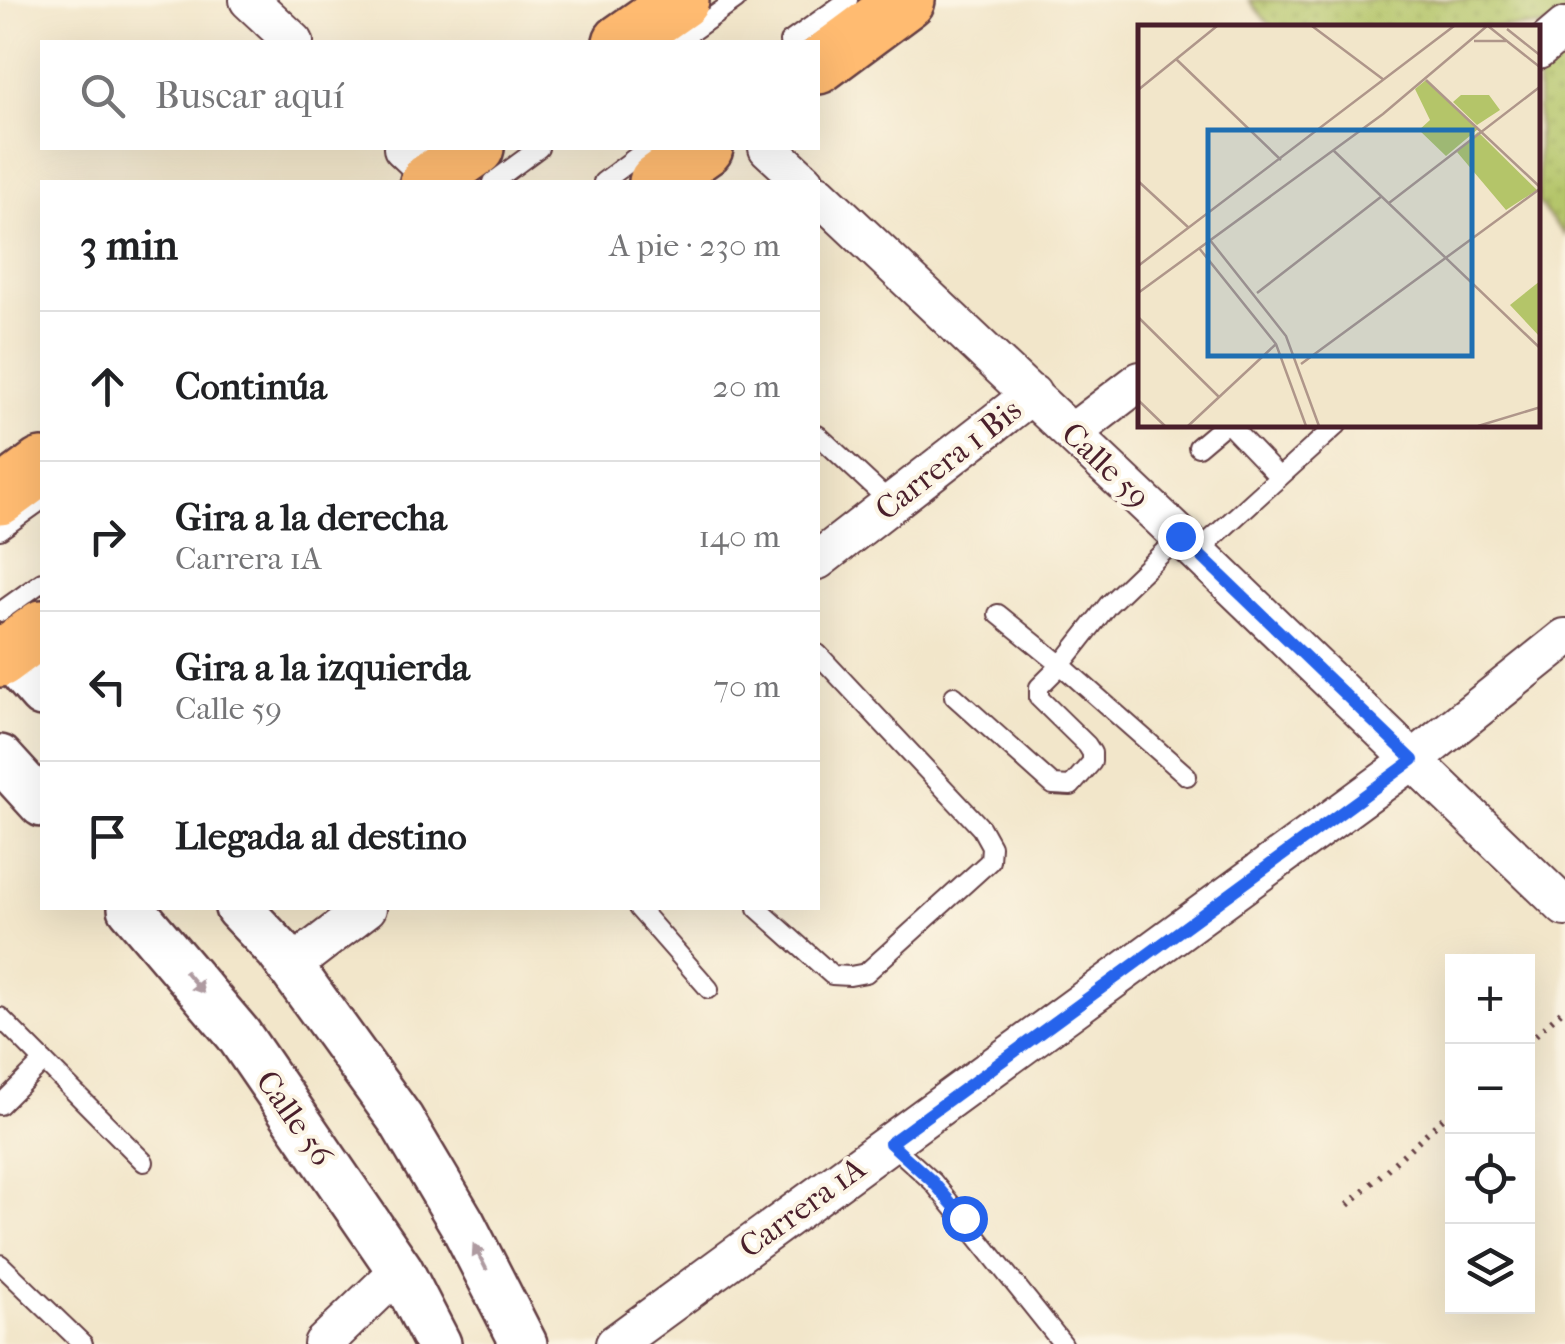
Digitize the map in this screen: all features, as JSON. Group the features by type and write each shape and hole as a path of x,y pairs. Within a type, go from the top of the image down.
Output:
{"main road":[{"path":"624,40 681,0"},
{"path":"820,65 907,0"},
{"path":"660,180 702,150"},
{"path":"0,497 40,467"}],"street":[{"path":"249,0 292,40"},
{"path":"1540,48 1565,27"},
{"path":"770,150 803,180"},
{"name":"Calle 59","path":"820,196 1072,432 1565,907"},
{"name":"Carrera 1 Bis","path":"1072,432 1138,382"},
{"name":"Carrera 1 Bis","path":"820,558 1032,394"},
{"path":"12,638 40,690"},
{"name":"Carrera 1A","path":"615,1344 1413,760 1565,638"},
{"path":"0,758 40,802"},
{"name":"Calle 56","path":"132,910 238,1034 400,1270 438,1344"},
{"path":"240,910 290,967 401,1120 462,1223 524,1344"},
{"path":"290,967 363,910"},
{"path":"322,1344 400,1270"}],"lane":[{"path":"679,40 736,0"},
{"path":"792,40 848,0"},
{"path":"495,180 535,150"},
{"path":"605,180 645,150"},
{"path":"1198,447 1223,428"},
{"path":"1230,428 1279,478"},
{"path":"954,696 1054,785 1071,786 1092,762 1092,753 1039,698 1038,687 1061,665 1108,605 1279,478 1334,428"},
{"path":"820,436 891,504"},
{"path":"0,530 40,501"},
{"path":"12,638 40,586"},
{"path":"998,614 1188,776"},
{"path":"760,910 832,975 850,976 866,972 990,861 991,846 981,828 820,656"},
{"path":"640,910 708,989"},
{"path":"0,1017 144,1162"},
{"path":"0,1105 44,1062"},
{"path":"890,1143 954,1206 1064,1344"},
{"path":"0,1264 84,1344"}],"path":[{"path":"1535,1036 1565,1008"},
{"path":"1348,1205 1445,1116"}],"green space":[{"path":"1249,0 1565,0 1565,27 1269,25"},
{"path":"1565,45 1565,235 1540,205 1540,68"}],"route":[{"path":"964,1218 933,1182 890,1143 1413,760 1180,536"}]}
